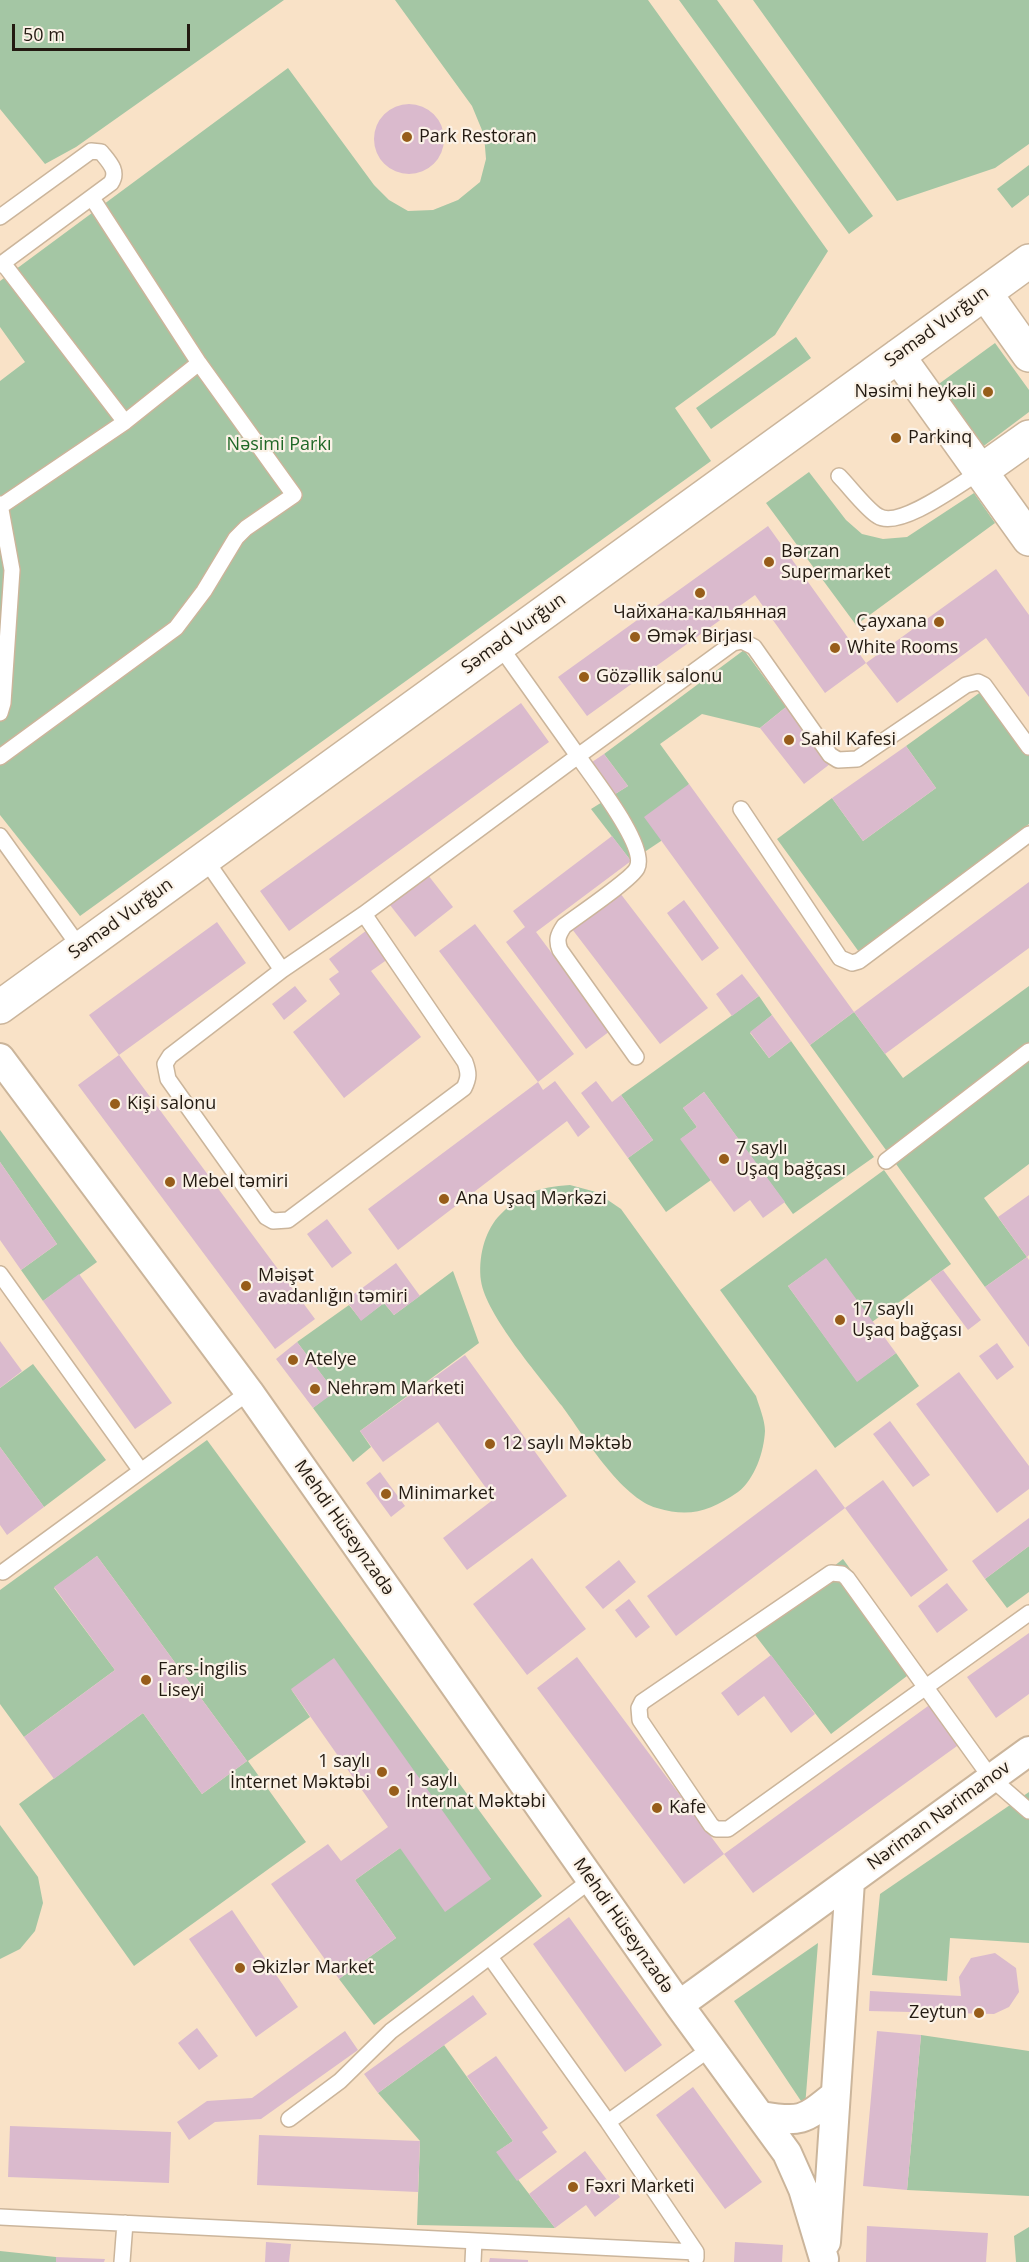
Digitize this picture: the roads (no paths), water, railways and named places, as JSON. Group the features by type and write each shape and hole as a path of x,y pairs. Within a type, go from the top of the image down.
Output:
{"main road":[{"name":"Səməd Vurğun","path":"0,1007 1029,261"},
{"path":"985,293 1029,355"},
{"path":"898,356 1029,539"},
{"path":"981,471 1029,437"}],"street":[{"name":"Mehdi Hüseynzadə","path":"0,1058 249,1392 679,2005 787,2153 799,2180 824,2261"},
{"name":"Nəriman Nərimanov","path":"679,2005 1029,1751"},
{"path":"824,2261 850,1881"},
{"path":"761,2116 790,2120 808,2116 835,2095"}],"lane":[{"path":"0,217 91,151 102,152 114,169 115,178 92,198 2,264 125,422"},
{"path":"0,757 81,700 176,627 204,591 236,538 246,528 294,495 199,363 92,198"},
{"path":"0,713 3,703 12,570 0,505 125,422 199,363"},
{"path":"839,476 878,517 890,519 921,508 981,471"},
{"path":"364,914 465,1062 469,1073 468,1081 464,1088 288,1220 273,1221 266,1217 168,1079 165,1064 170,1056 282,970 364,914 733,643 742,641 754,647 830,755 838,760 857,759 972,683 984,685 1029,747"},
{"path":"499,645 578,756 636,844 639,859 637,870 564,926 558,935 557,942 560,950 636,1057"},
{"path":"741,809 840,958 852,963 859,961 1029,834"},
{"path":"0,836 81,949"},
{"path":"205,859 282,970"},
{"path":"886,1161 1029,1051"},
{"path":"0,1274 141,1471"},
{"path":"1,1572 249,1392"},
{"path":"1029,1613 926,1686 728,1829 722,1830 711,1825 638,1714 642,1702 831,1573 836,1572 847,1578 926,1686 991,1778 1029,1811"},
{"path":"289,2119 340,2081 391,2031 591,1880"},
{"path":"490,1957 608,2122 696,2257"},
{"path":"608,2122 711,2048"},
{"path":"0,2217 474,2241 696,2257"},
{"path":"122,2262 125,2223"},
{"path":"473,2262 474,2241"}],"place":[{"name":"Park Restoran","path":"407,137"},
{"name":"Nəsimi heykəli","path":"988,392"},
{"name":"Parkinq","path":"896,438"},
{"name":"Bərzan Supermarket","path":"769,562"},
{"name":"Чайхана-кальянная","path":"700,593"},
{"name":"Çayxana","path":"939,622"},
{"name":"Əmək Birjası","path":"635,637"},
{"name":"White Rooms","path":"835,648"},
{"name":"Gözəllik salonu","path":"584,677"},
{"name":"Sahil Kafesi","path":"789,740"},
{"name":"Kişi salonu","path":"115,1104"},
{"name":"7 saylı Uşaq bağçası","path":"724,1159"},
{"name":"Mebel təmiri","path":"170,1182"},
{"name":"Ana Uşaq Mərkəzi","path":"444,1199"},
{"name":"Məişət avadanlığın təmiri","path":"246,1286"},
{"name":"17 saylı Uşaq bağçası","path":"840,1320"},
{"name":"Atelye","path":"293,1360"},
{"name":"Nehrəm Marketi","path":"315,1389"},
{"name":"12 saylı Məktəb","path":"490,1444"},
{"name":"Minimarket","path":"386,1494"},
{"name":"Fars-İngilis Liseyi","path":"146,1680"},
{"name":"1 saylı İnternet Məktəbi","path":"382,1772"},
{"name":"1 saylı İnternat Məktəbi","path":"394,1791"},
{"name":"Kafe","path":"657,1808"},
{"name":"Əkizlər Market","path":"240,1968"},
{"name":"Zeytun","path":"979,2013"},
{"name":"Fəxri Marketi","path":"573,2187"}],"park label":[{"name":"Nəsimi Parkı","path":"279,445"}]}
